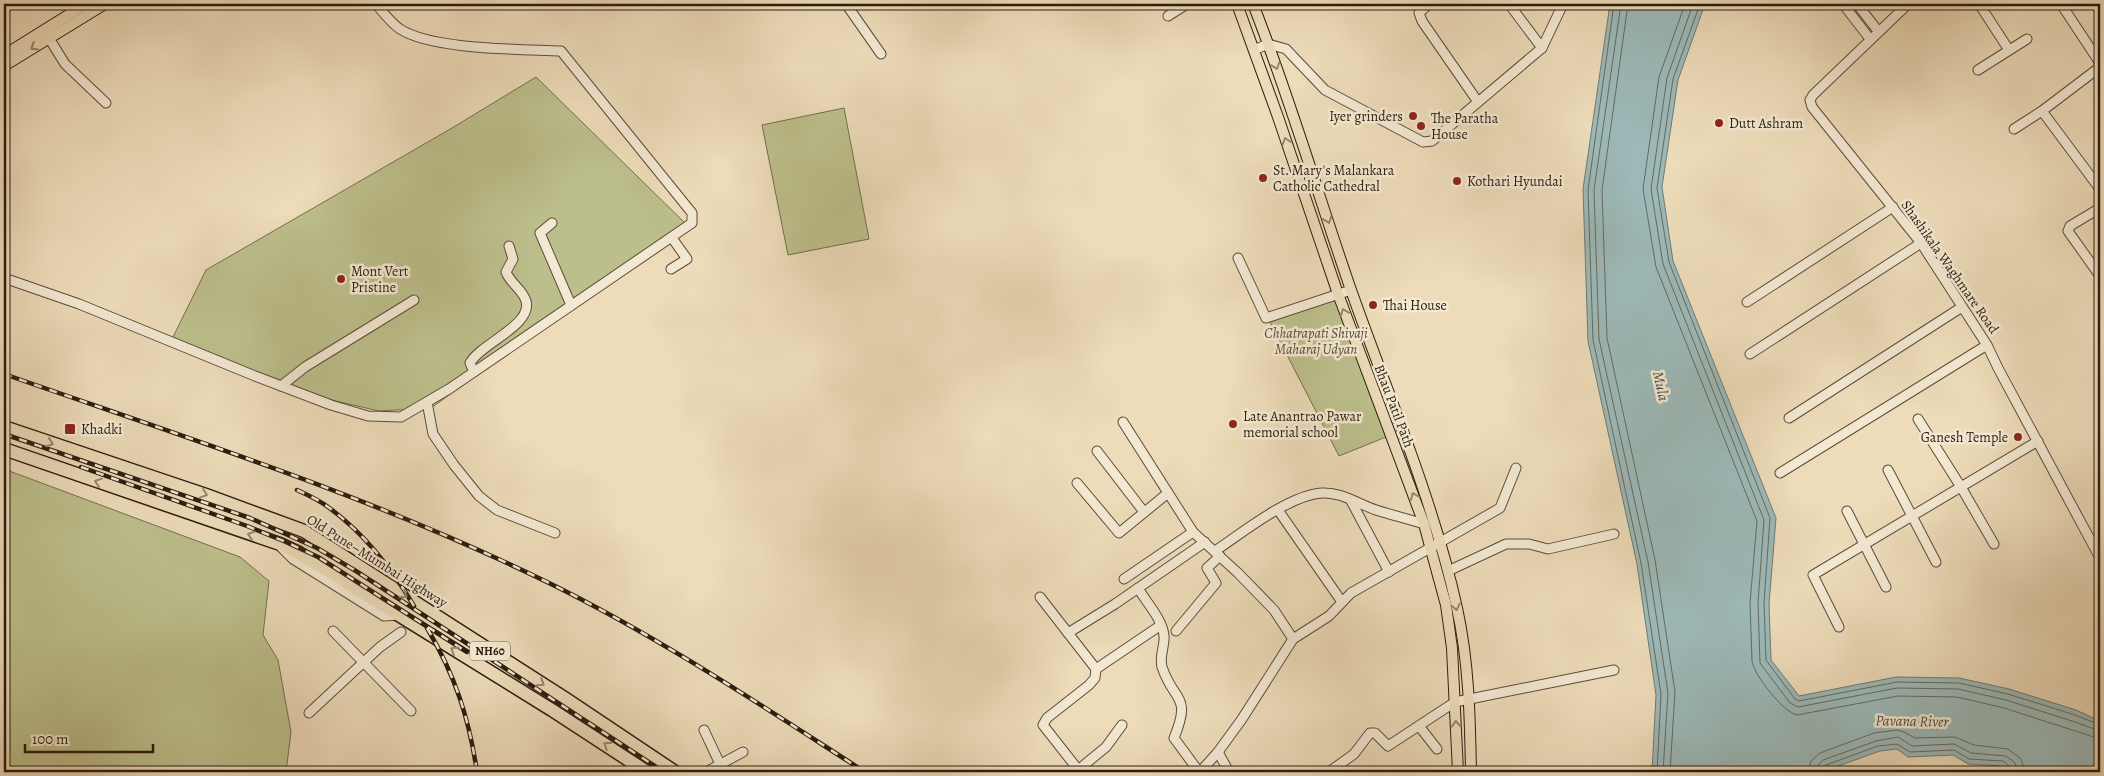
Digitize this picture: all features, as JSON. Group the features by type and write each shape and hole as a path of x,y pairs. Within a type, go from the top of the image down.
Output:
{"highway":[{"name":"Old Pune–Mumbai Highway","path":"4,429 206,495 304,531 675,772"},
{"name":"NH60","path":"4,449 280,544 311,560 552,710 647,772"},
{"path":"432,636 443,620"}],"main road":[{"path":"4,55 86,4"},
{"path":"4,66 106,4"},
{"name":"Bhau Patil Path","path":"1237,4 1338,294 1424,524 1448,622 1452,648 1458,772"},
{"name":"Bhau Patil Path","path":"1253,4 1351,290 1441,542 1457,609 1470,699 1470,772"}],"street":[{"path":"4,278 80,304 331,405 368,416 401,417 474,372 692,223 692,213 561,51 502,48 438,42 422,38 400,29 376,4"},
{"path":"846,4 881,54"},
{"path":"1168,16 1187,4"},
{"path":"1429,4 1419,13 1422,21 1478,102"},
{"path":"1509,4 1542,48"},
{"path":"1254,50 1268,44 1286,49 1325,90 1423,142 1432,141 1542,48 1563,4"},
{"path":"1843,4 1870,39"},
{"path":"1857,4 1878,31"},
{"name":"Shashikala Waghmare Road","path":"1908,4 1812,95 1810,100 1816,114 1921,243 1987,345 2100,558"},
{"path":"1979,4 2009,50"},
{"path":"2061,4 2100,63"},
{"path":"49,38 65,64 106,103"},
{"path":"1978,70 2027,39"},
{"path":"2014,129 2042,111 2100,67"},
{"path":"2042,111 2100,189"},
{"path":"1746,302 1893,208"},
{"path":"2100,208 2070,226 2068,231 2100,276"},
{"path":"552,223 540,233 572,305"},
{"path":"671,269 686,259 672,238"},
{"path":"1750,354 1921,243"},
{"path":"474,372 470,363 475,355 509,331 520,319 526,307 526,299 506,272 512,259 509,246"},
{"path":"1238,258 1266,318 1351,290"},
{"path":"281,386 305,367 414,300"},
{"path":"1789,418 1962,307"},
{"path":"1780,473 1987,345"},
{"path":"427,402 434,434 454,465 479,496 497,510 555,533"},
{"path":"1918,419 1994,544"},
{"path":"1123,422 1193,532 1274,610 1293,639"},
{"path":"1839,627 1813,576 2038,441"},
{"path":"1098,451 1144,512"},
{"path":"1138,588 1161,625 1164,634 1161,664 1166,678 1182,702 1182,720 1174,738 1199,772 1218,752 1242,719 1293,639 1329,616 1351,593 1500,508 1516,468"},
{"path":"1888,470 1936,562"},
{"path":"1077,483 1119,533 1168,493"},
{"path":"1176,631 1216,583 1206,568 1217,554 1278,510 1306,497 1322,493 1342,496 1375,510 1424,524"},
{"path":"1350,499 1389,572"},
{"path":"1278,510 1342,602"},
{"path":"1846,510 1886,587"},
{"path":"1124,579 1193,532"},
{"path":"1448,571 1506,544 1529,544 1548,549 1614,534"},
{"path":"1068,633 1138,588 1204,542"},
{"path":"1040,597 1096,669 1095,678 1089,685 1047,718 1043,725 1079,771 1106,747 1122,726"},
{"path":"1096,669 1161,625"},
{"path":"333,631 412,711"},
{"path":"309,713 380,646 401,632"},
{"path":"1329,772 1354,754 1370,733 1375,733 1388,746 1455,702 1614,670"},
{"path":"1419,726 1437,749"},
{"path":"704,730 720,764"},
{"path":"706,772 743,752"},
{"path":"1218,752 1230,772"}],"green space":[{"path":"536,77 687,225 431,408 379,411 289,390 173,337 206,270 452,128"},
{"path":"844,108 869,239 788,255 762,125"},
{"name":"Chhatrapati Shivaji Maharaj Udyan","path":"1335,300 1386,437 1339,456 1270,322"},
{"path":"4,469 240,557 269,581 263,635 278,660 291,732 286,772 4,772"}],"water":[{"path":"1610,4 1705,4 1678,80 1662,187 1673,261 1776,518 1769,604 1771,660 1799,696 1896,677 1959,678 2009,689 2076,710 2100,721 2100,772 2008,772 2002,766 1968,764 1953,755 1908,757 1897,749 1880,751 1827,770 1826,772 1652,772 1656,695 1637,564 1588,341 1583,189"}],"railway":[{"path":"4,374 280,470 416,523 483,552 590,604 670,649 749,697 865,772"},
{"path":"4,434 250,518 317,548 356,571 664,772"},
{"path":"81,467 247,526 318,557 467,652"},
{"path":"297,490 325,504 354,528 387,565 414,606"},
{"path":"427,628 446,663 459,697 470,733 477,772"}],"place":[{"name":"Iyer grinders","path":"1413,116"},
{"name":"Dutt Ashram","path":"1719,123"},
{"name":"The Paratha House","path":"1421,126"},
{"name":"St. Mary's Malankara Catholic Cathedral","path":"1263,178"},
{"name":"Kothari Hyundai","path":"1457,181"},
{"name":"Mont Vert Pristine","path":"341,279"},
{"name":"Thai House","path":"1373,305"},
{"name":"Late Anantrao Pawar memorial school","path":"1233,424"},
{"name":"Khadki","path":"70,429"},
{"name":"Ganesh Temple","path":"2018,437"}],"water label":[{"name":"Mula","path":"1661,386"},
{"name":"Pavana River","path":"1912,721"}]}
